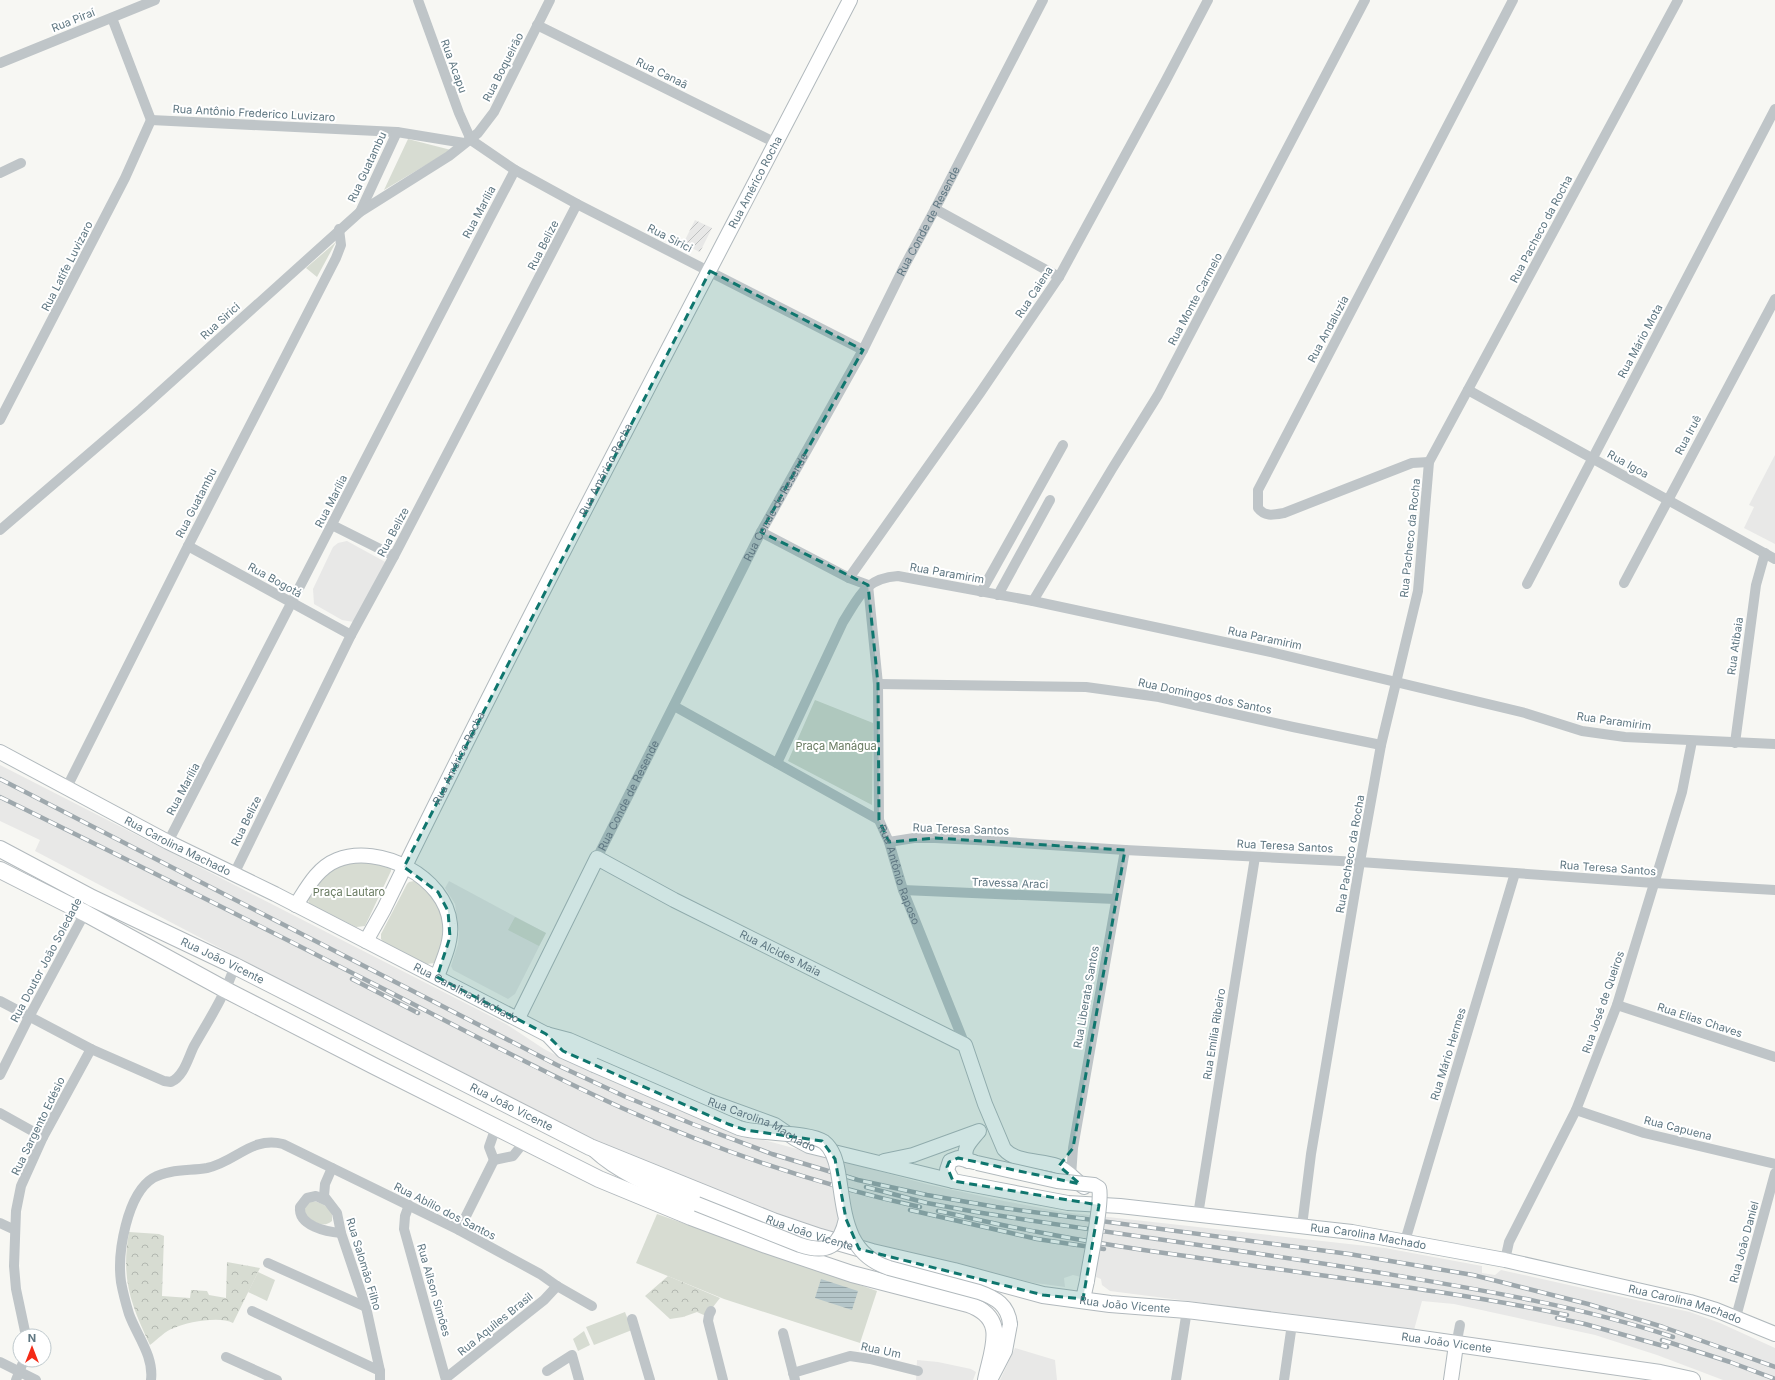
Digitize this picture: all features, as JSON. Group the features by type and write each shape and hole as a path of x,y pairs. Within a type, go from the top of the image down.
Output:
{"main road":[{"name":"Rua Américo Rocha","path":"366,941 618,443 710,271 850,0"},
{"name":"Rua Carolina Machado","path":"0,752 168,842 296,905 518,1018 546,1034 569,1040 709,1101 768,1122 809,1146 953,1181 1068,1202 1120,1206 1302,1226 1405,1241 1505,1260 1690,1302 1736,1318 1775,1334"},
{"name":"Rua João Vicente","path":"0,849 92,898 235,966 590,1147 773,1221 820,1238 954,1271 1043,1295 1110,1304 1187,1310 1456,1345 1692,1380"},
{"path":"296,905 313,880 323,869 336,861 349,856 381,858 404,867 425,880 438,892 448,911 450,937 447,951 437,977"},
{"name":"Rua Conde de Resende","path":"518,1018 597,858"},
{"name":"Rua Alcides Maia","path":"597,858 674,900 965,1045"},
{"name":"Rua João Vicente","path":"0,870 85,913 226,990 599,1179 691,1217 766,1245 852,1274 973,1306 988,1316 994,1325 996,1339 986,1380"},
{"path":"546,1034 563,1051 594,1066 739,1128 752,1131 808,1137 822,1141 830,1149 835,1159 846,1219 854,1241 863,1254 872,1261 889,1268 979,1292 993,1298 1005,1307 1010,1324 1005,1351 990,1380"},
{"name":"Rua Antônio Raposo","path":"965,1045 1002,1146 1006,1152 1016,1157 1054,1166 1072,1176 1101,1198 1120,1206"},
{"name":"Rua Antônio Raposo","path":"973,1162 965,1156 965,1150 984,1123 986,1104"},
{"path":"875,1161 896,1160 979,1131"},
{"path":"590,1147 607,1163 630,1177 763,1231 808,1247 817,1249 827,1248 837,1242 843,1231 846,1219"},
{"path":"953,1181 948,1172 949,1162 955,1158 1057,1181 1097,1187 1100,1194 1083,1300"},
{"path":"766,1245 774,1240 778,1235 773,1221"},
{"path":"1451,1380 1456,1345"}],"street":[{"name":"Rua Piraí","path":"0,63 155,0"},
{"name":"Rua Acapu","path":"418,0 468,141"},
{"name":"Rua Boqueirão","path":"468,141 486,124 494,112 550,0"},
{"name":"Rua Conde de Resende","path":"597,858 760,532 863,350 905,265 1043,0"},
{"name":"Rua Caiena","path":"850,578 980,393 1058,278 1208,0"},
{"name":"Rua Monte Carmelo","path":"1033,601 1158,395 1365,0"},
{"name":"Rua Andaluzia","path":"1429,462 1412,463 1284,513 1267,515 1262,513 1258,508 1258,490 1513,0"},
{"name":"Rua Pacheco da Rocha","path":"1302,1226 1311,1154 1381,744 1418,592 1429,462 1678,0"},
{"path":"112,18 151,120"},
{"name":"Rua Canaã","path":"537,25 776,143"},
{"name":"Rua Mário Mota","path":"1527,584 1775,109"},
{"name":"Rua Antônio Frederico Luvizaro","path":"151,120 397,132 468,141"},
{"name":"Rua Latife Luvizaro","path":"0,420 121,185 151,120"},
{"name":"Rua Guatambu","path":"360,212 397,132"},
{"name":"Rua Sirici","path":"0,530 141,409 339,229 360,212 449,156 468,141 515,170 577,204 863,350"},
{"path":"0,173 21,163"},
{"name":"Rua Marília","path":"168,842 293,603 429,334 515,170"},
{"name":"Rua Belize","path":"234,874 351,635 394,556 577,204"},
{"path":"935,209 1058,278"},
{"name":"Rua Guatambu","path":"67,787 188,546 336,258 340,245 339,229"},
{"name":"Rua Iruê","path":"1624,583 1667,499 1775,299"},
{"name":"Rua Igoa","path":"1468,390 1775,559"},
{"path":"982,592 1063,445"},
{"path":"998,595 1050,500"},
{"path":"332,526 394,556"},
{"path":"760,532 850,578 868,585"},
{"name":"Rua Bogotá","path":"188,546 351,635"},
{"name":"Rua Atibaia","path":"1735,743 1756,585 1765,553"},
{"name":"Rua Paramirim","path":"868,585 885,577 898,576 1033,601 1271,652 1396,681 1525,713 1582,731 1625,737 1775,744"},
{"path":"868,585 878,684 879,820"},
{"path":"777,763 843,622 868,585"},
{"name":"Rua Domingos dos Santos","path":"878,684 1086,687 1159,697 1293,727 1381,744"},
{"name":"Rua Antônio Raposo","path":"674,706 879,820 889,842 903,890 965,1045"},
{"name":"Rua José de Queiros","path":"1505,1260 1509,1242 1576,1110 1617,1005 1682,792 1692,741"},
{"name":"Rua Teresa Santos","path":"889,842 935,838 1124,850 1360,862 1775,890"},
{"name":"Rua Liberata Santos","path":"1072,1176 1073,1148 1124,850"},
{"name":"Rua Emília Ribeiro","path":"1198,1215 1255,857"},
{"name":"Rua Mário Hermes","path":"1405,1241 1515,873"},
{"name":"Travessa Araci","path":"903,890 1115,899"},
{"name":"Rua Doutor João Soledade","path":"0,1075 92,898"},
{"path":"0,1001 91,1049 164,1081 171,1082 176,1080 180,1075 226,990 235,966"},
{"name":"Rua Elias Chaves","path":"1617,1005 1775,1057"},
{"name":"Rua Sargento Edésio","path":"24,1328 16,1289 14,1266 16,1211 21,1186 43,1137 91,1049"},
{"name":"Rua Capuena","path":"1576,1110 1644,1133 1775,1164"},
{"path":"0,1113 43,1137"},
{"path":"458,1230 494,1160 489,1147 496,1127"},
{"path":"494,1160 511,1157 524,1140"},
{"name":"Rua Abílio dos Santos","path":"151,1380 151,1364 129,1314 121,1281 123,1237 138,1195 146,1184 161,1175 211,1167 231,1159 257,1144 272,1142 283,1144 458,1230 540,1274 557,1286 592,1306"},
{"path":"1054,1166 1065,1159 1073,1148"},
{"name":"Rua Salomão Filho","path":"332,1168 325,1188 324,1196 336,1212 341,1233 366,1307 380,1376"},
{"name":"Rua João Daniel","path":"1736,1318 1772,1192 1775,1173"},
{"path":"325,1188 313,1196 305,1198 302,1202 300,1211 302,1218 324,1231 341,1233"},
{"path":"313,1196 327,1201"},
{"name":"Rua Aílson Simões","path":"409,1205 405,1216 404,1229 446,1379"},
{"path":"0,1223 15,1230"},
{"path":"268,1263 366,1307"},
{"name":"Rua Aquiles Brasil","path":"446,1379 544,1300 557,1286"},
{"path":"1176,1380 1187,1310"},
{"name":"Rua Salomão Filho","path":"252,1311 380,1376"},
{"path":"711,1311 708,1321 723,1380"},
{"path":"632,1319 650,1380"},
{"path":"1284,1380 1292,1324"},
{"path":"1456,1345 1460,1325"},
{"path":"783,1333 794,1376"},
{"path":"548,1371 572,1355 579,1380"},
{"name":"Rua Um","path":"794,1376 850,1356 870,1359 918,1371"},
{"path":"226,1357 277,1380"},
{"path":"0,1362 18,1376 36,1380"}],"highlighted area":[{"path":"710,271 863,350 761,532 868,585 878,684 879,820 889,842 935,838 1125,850 1073,1148 1059,1166 1080,1184 958,1158 949,1162 947,1167 953,1181 1099,1205 1083,1299 1043,1295 859,1249 846,1219 835,1159 822,1141 746,1130 728,1124 563,1051 546,1034 437,977 450,937 448,911 438,892 404,867"}],"shaded area":[{"path":"695,220 712,228 700,252 683,244"},
{"path":"1775,455 1775,544 1744,528 1754,507 1749,505"},
{"path":"347,541 389,564 360,623 342,620 314,604 313,589 333,547 338,543"},
{"path":"0,765 506,1024 544,1049 573,1064 749,1136 930,1185 1004,1201 1063,1212 1385,1248 1482,1266 1482,1273 1495,1275 1501,1270 1690,1312 1720,1323 1775,1348 1775,1380 1723,1380 1657,1355 1595,1335 1454,1304 1422,1301 1414,1330 1110,1291 1102,1285 1101,1279 1096,1277 1097,1266 1082,1264 1081,1277 1073,1275 1064,1278 1065,1287 1035,1283 926,1259 864,1243 776,1214 603,1146 485,1087 35,851 40,840 0,821"},
{"path":"449,881 546,933 515,994 508,999 453,970 451,966 458,944 459,932 455,904 445,888"},
{"path":"821,1279 858,1291 852,1310 815,1298"},
{"path":"1015,1348 1055,1360 1057,1380 1000,1380"},
{"path":"917,1360 938,1362 971,1369 976,1372 973,1380 916,1380"}],"green space":[{"path":"408,139 451,150 384,190"},
{"path":"336,242 317,277 306,268"},
{"name":"Praça Manágua","path":"815,700 873,723 872,805 788,761"},
{"name":"Praça Lautaro","path":"363,860 391,868 391,871 365,926 356,927 309,904 308,898 315,886 336,866"},
{"path":"414,881 433,897 439,907 442,917 442,939 435,963 427,964 384,943 381,939 381,934 407,884"},
{"path":"515,917 546,933 539,946 508,930"},
{"path":"310,1201 327,1207 332,1212 332,1221 321,1224 314,1222 305,1215 305,1205"},
{"path":"657,1214 877,1291 860,1343 724,1299 636,1263"},
{"path":"129,1232 159,1234 164,1236 162,1296 190,1298 191,1290 207,1291 209,1295 226,1298 227,1262 260,1268 233,1323 212,1320 187,1324 171,1329 150,1345 132,1303 129,1290 126,1263"},
{"path":"258,1272 275,1280 267,1301 248,1292"},
{"path":"668,1276 720,1298 706,1316 697,1312 683,1317 670,1319 645,1296"},
{"path":"625,1312 632,1330 594,1345 586,1327"},
{"path":"584,1331 590,1345 578,1351 573,1339"}],"railway":[{"path":"0,779 557,1065 626,1097 772,1154 858,1180 927,1195 996,1207 1349,1254 1473,1275 1588,1304 1663,1327 1775,1367"},
{"path":"0,797 279,936 527,1063 622,1108 694,1138 768,1165 844,1188 920,1207"},
{"path":"352,979 418,1013"},
{"path":"866,1187 927,1203 976,1212 1337,1266 1496,1293 1568,1308 1639,1326 1673,1337"},
{"path":"910,1210 1037,1239 1104,1249"},
{"path":"938,1211 1013,1227 1154,1252 1427,1290 1567,1315"},
{"path":"1557,1318 1585,1324 1667,1347"},
{"path":"1662,1340 1730,1362 1775,1379"}]}
